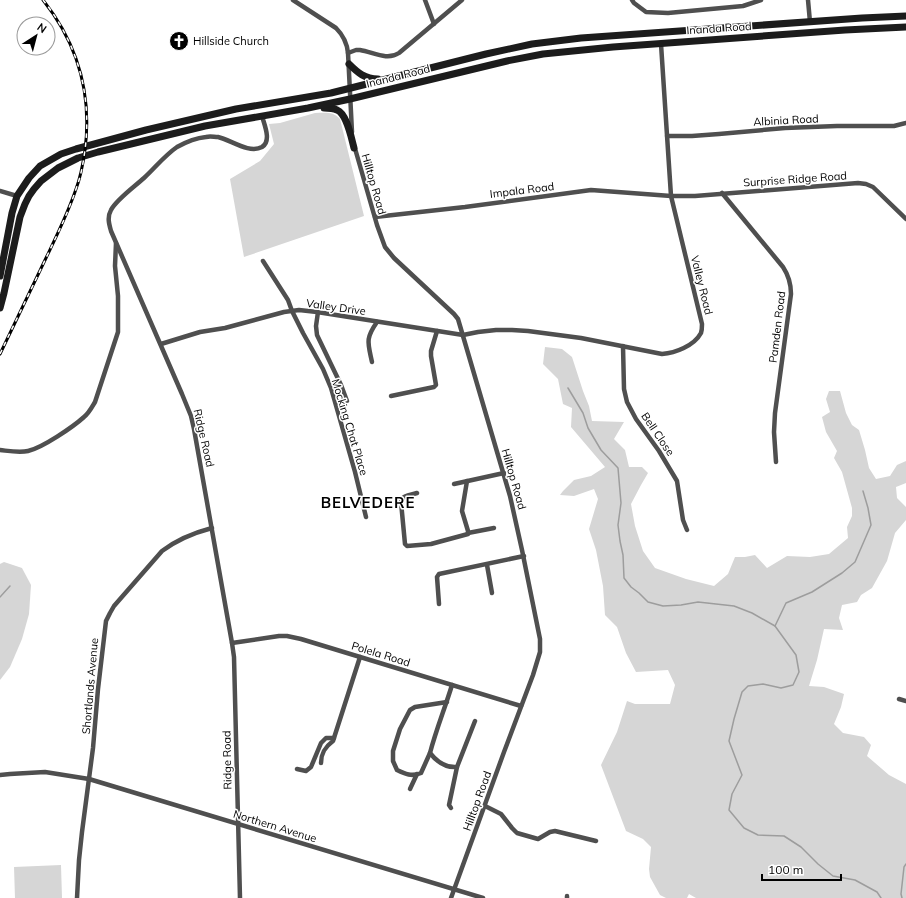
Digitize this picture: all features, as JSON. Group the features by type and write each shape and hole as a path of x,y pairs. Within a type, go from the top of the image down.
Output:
{"main road":[{"path":"898,16 904,27"},
{"name":"Inanda Road","path":"0,276 16,196 40,166 61,154 76,149 146,130 236,109 350,88 486,54 538,44 581,38 906,16"},
{"name":"Inanda Road","path":"0,308 20,217 25,204 34,189 47,176 58,168 78,158 205,126 308,108 543,54 574,50 904,27"},
{"path":"349,64 358,73 367,78 385,80"},
{"path":"308,108 332,108 340,112 346,120 354,148"}],"street":[{"name":"Hilltop Road","path":"293,0 336,28 348,47 352,135 354,148 375,217 383,241 389,253 458,319 504,473 524,556 540,644 538,660 451,898"},
{"path":"425,0 434,24"},
{"path":"348,53 360,50 390,57 395,56 462,0"},
{"path":"632,0 646,12 668,13 743,6 761,0"},
{"path":"808,0 810,22"},
{"name":"Valley Road","path":"463,335 489,331 512,330 581,338 655,353 668,353 679,350 698,338 702,332 701,318 671,196 661,44"},
{"name":"Ridge Road","path":"240,898 234,664 232,643 196,439 191,416 111,231 109,219 111,209 115,204 169,153 185,143 207,137 219,137 247,148 256,149 265,145 267,136 262,116"},
{"name":"Albinia Road","path":"667,136 692,136 785,128 894,126 906,123"},
{"name":"Surprise Ridge Road","path":"671,196 862,183 875,189 906,219"},
{"name":"Impala Road","path":"375,217 465,207 591,190 671,196"},
{"path":"0,191 16,196"},
{"name":"Pamden Road","path":"722,193 783,267 788,274 791,284 791,294 774,424 776,462"},
{"path":"0,450 14,452 39,447 84,418 90,411 95,402 118,332 118,296 115,266 116,242"},
{"name":"Mocking Chat Place","path":"263,261 288,300 292,311 323,369 331,388 366,517"},
{"name":"Valley Drive","path":"161,344 200,332 225,328 284,312 305,310 463,335"},
{"path":"318,312 316,326 317,335 347,401"},
{"path":"372,362 368,342 370,334 377,322"},
{"path":"391,396 434,387 436,385 430,351 437,331"},
{"name":"Bell Close","path":"623,346 624,389 627,402 636,419 660,451 677,481 683,520 688,530"},
{"path":"454,484 504,473"},
{"path":"467,481 462,511 468,533"},
{"path":"417,493 404,497 401,502 405,544 407,546 430,544 468,533 494,528"},
{"name":"Shortlands Avenue","path":"78,898 80,860 106,621 114,606 162,551 169,545 185,536 212,528"},
{"path":"439,604 437,577 439,574 524,556"},
{"path":"487,564 492,593"},
{"name":"Polela Road","path":"232,643 287,636 301,639 521,706"},
{"path":"321,763 321,756 324,750 328,744 333,741 360,657"},
{"path":"447,702 415,707 410,710 400,729 392,755 396,770 412,776 421,773 430,753 434,738 447,702 452,685"},
{"path":"899,699 906,701"},
{"path":"451,808 449,805 457,767 476,721"},
{"path":"297,770 308,770 321,743 326,738 334,738"},
{"path":"430,753 435,760 442,765 457,767"},
{"name":"Northern Avenue","path":"0,775 45,772 89,779 161,802 483,898"},
{"path":"410,789 417,774"},
{"path":"485,806 501,814 517,832 535,838 539,838 555,831 596,841"}],"shaded area":[{"path":"315,113 332,114 340,119 364,216 244,257 230,179 260,161 274,144 269,124 280,123"},
{"path":"545,347 562,349 572,357 589,406 592,421 624,422 614,439 625,450 629,467 642,467 648,473 631,504 635,526 643,551 655,568 686,579 714,586 728,574 735,557 755,555 767,568 787,556 810,557 829,554 848,538 847,527 852,516 852,508 842,472 834,458 837,451 826,432 822,417 830,412 826,399 829,391 840,391 846,413 852,425 859,430 869,468 876,479 890,476 897,465 906,461 906,483 896,487 897,498 906,507 906,520 895,533 887,561 872,588 861,595 857,602 842,605 839,618 843,630 824,629 809,686 824,687 844,694 841,707 834,724 843,733 864,737 871,745 867,756 889,775 906,784 906,898 696,898 689,894 687,898 666,898 660,895 650,877 649,869 651,847 643,839 626,831 601,765 617,732 627,701 635,704 670,704 675,685 668,670 636,672 626,653 617,627 605,615 603,586 596,550 589,529 598,499 594,489 574,496 560,495 574,480 591,476 605,467 571,427 572,408 563,404 558,379 543,364"},
{"path":"4,562 22,568 31,585 29,614 22,639 10,667 0,680 0,564"},
{"path":"61,865 62,898 15,898 14,867"}],"waterway":[{"path":"568,388 583,413 588,428 601,450 618,468 621,503 618,525 623,555 624,578 631,587 648,602 663,606 698,602 734,606 752,613 775,626 796,655 799,672 793,685 781,688 763,684 748,686 742,692 729,741 742,775 732,794 729,810 744,828 758,835 784,836 801,847 833,876 855,880 877,892 881,898"},
{"path":"775,626 786,603 812,592 842,573 855,562 871,525 863,491"},
{"path":"0,597 10,586"},
{"path":"902,898 901,894 904,867 906,864"}],"railway":[{"path":"0,354 66,215 79,179 85,150 87,130 86,110 80,71 74,52 65,34 43,0"}],"place":[{"name":"Hillside Church","path":"179,41"}],"district":[{"name":"BELVEDERE","path":"368,503"}]}
